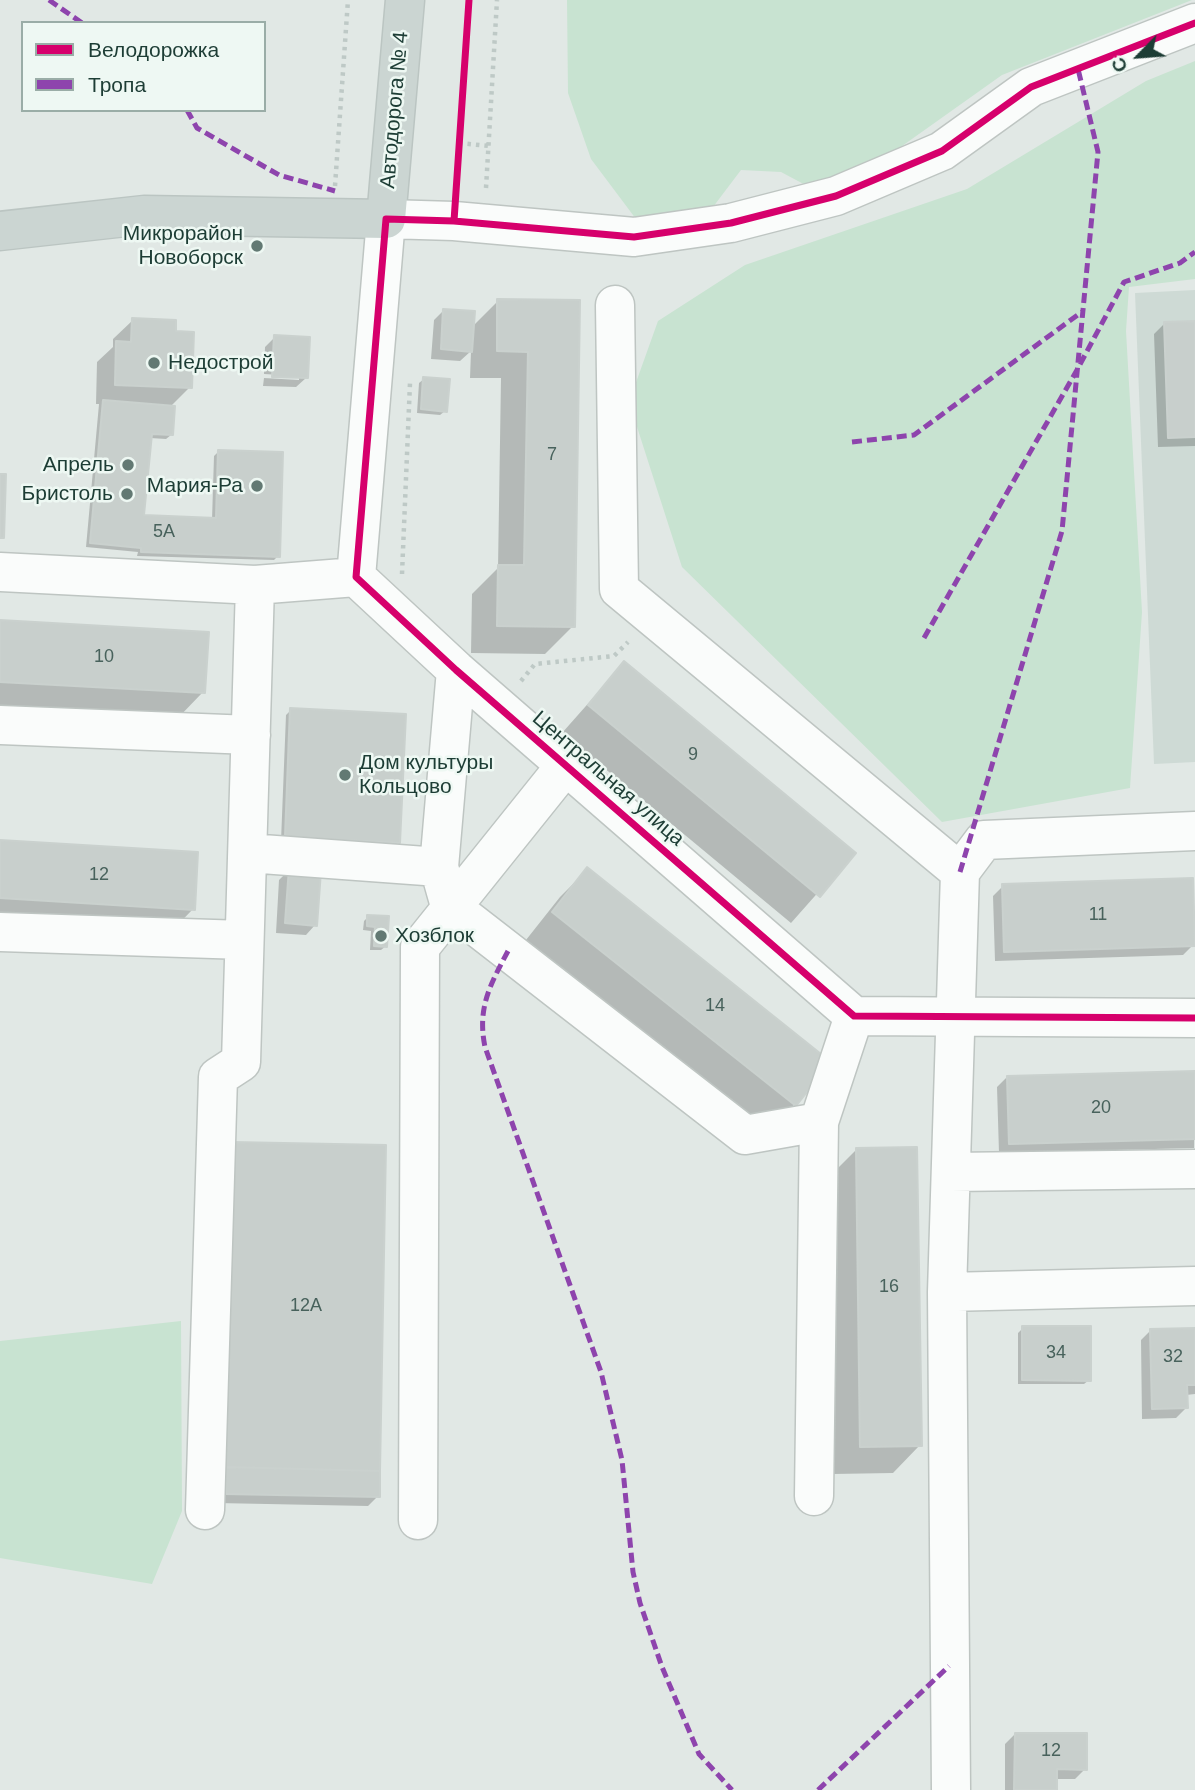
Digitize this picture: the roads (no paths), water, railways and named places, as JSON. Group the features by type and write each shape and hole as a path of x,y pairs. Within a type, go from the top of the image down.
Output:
{"main road":[{"name":"Автодорога № 4","path":"386,219 405,0"},
{"path":"0,230 144,215 386,219"}],"street":[{"path":"0,572 255,585 356,577 386,219 484,224 634,237 731,223 836,196 942,151 1031,87 1195,23"},
{"path":"615,305 619,589 960,872"},
{"name":"Центральная улица","path":"356,577 456,670 854,1016"},
{"path":"205,1510 218,1077 240,1062 255,585"},
{"path":"456,670 439,867 450,906 745,1135 819,1122"},
{"path":"0,725 251,735"},
{"path":"418,1520 420,947 450,906 566,765"},
{"path":"951,1790 947,1292 960,872 984,840 1195,831"},
{"path":"247,853 439,867"},
{"path":"0,932 244,940"},
{"path":"814,1496 819,1122 854,1016 1195,1018"},
{"path":"951,1172 1195,1169"},
{"path":"947,1292 1195,1286"}],"place":[{"name":"Микрорайон Новоборск","path":"257,246"},
{"name":"Недострой","path":"154,363"},
{"name":"Апрель","path":"128,465"},
{"name":"Мария-Ра","path":"257,486"},
{"name":"Бристоль","path":"127,494"},
{"name":"Дом культуры Кольцово","path":"345,775"},
{"name":"Хозблок","path":"381,936"}]}
